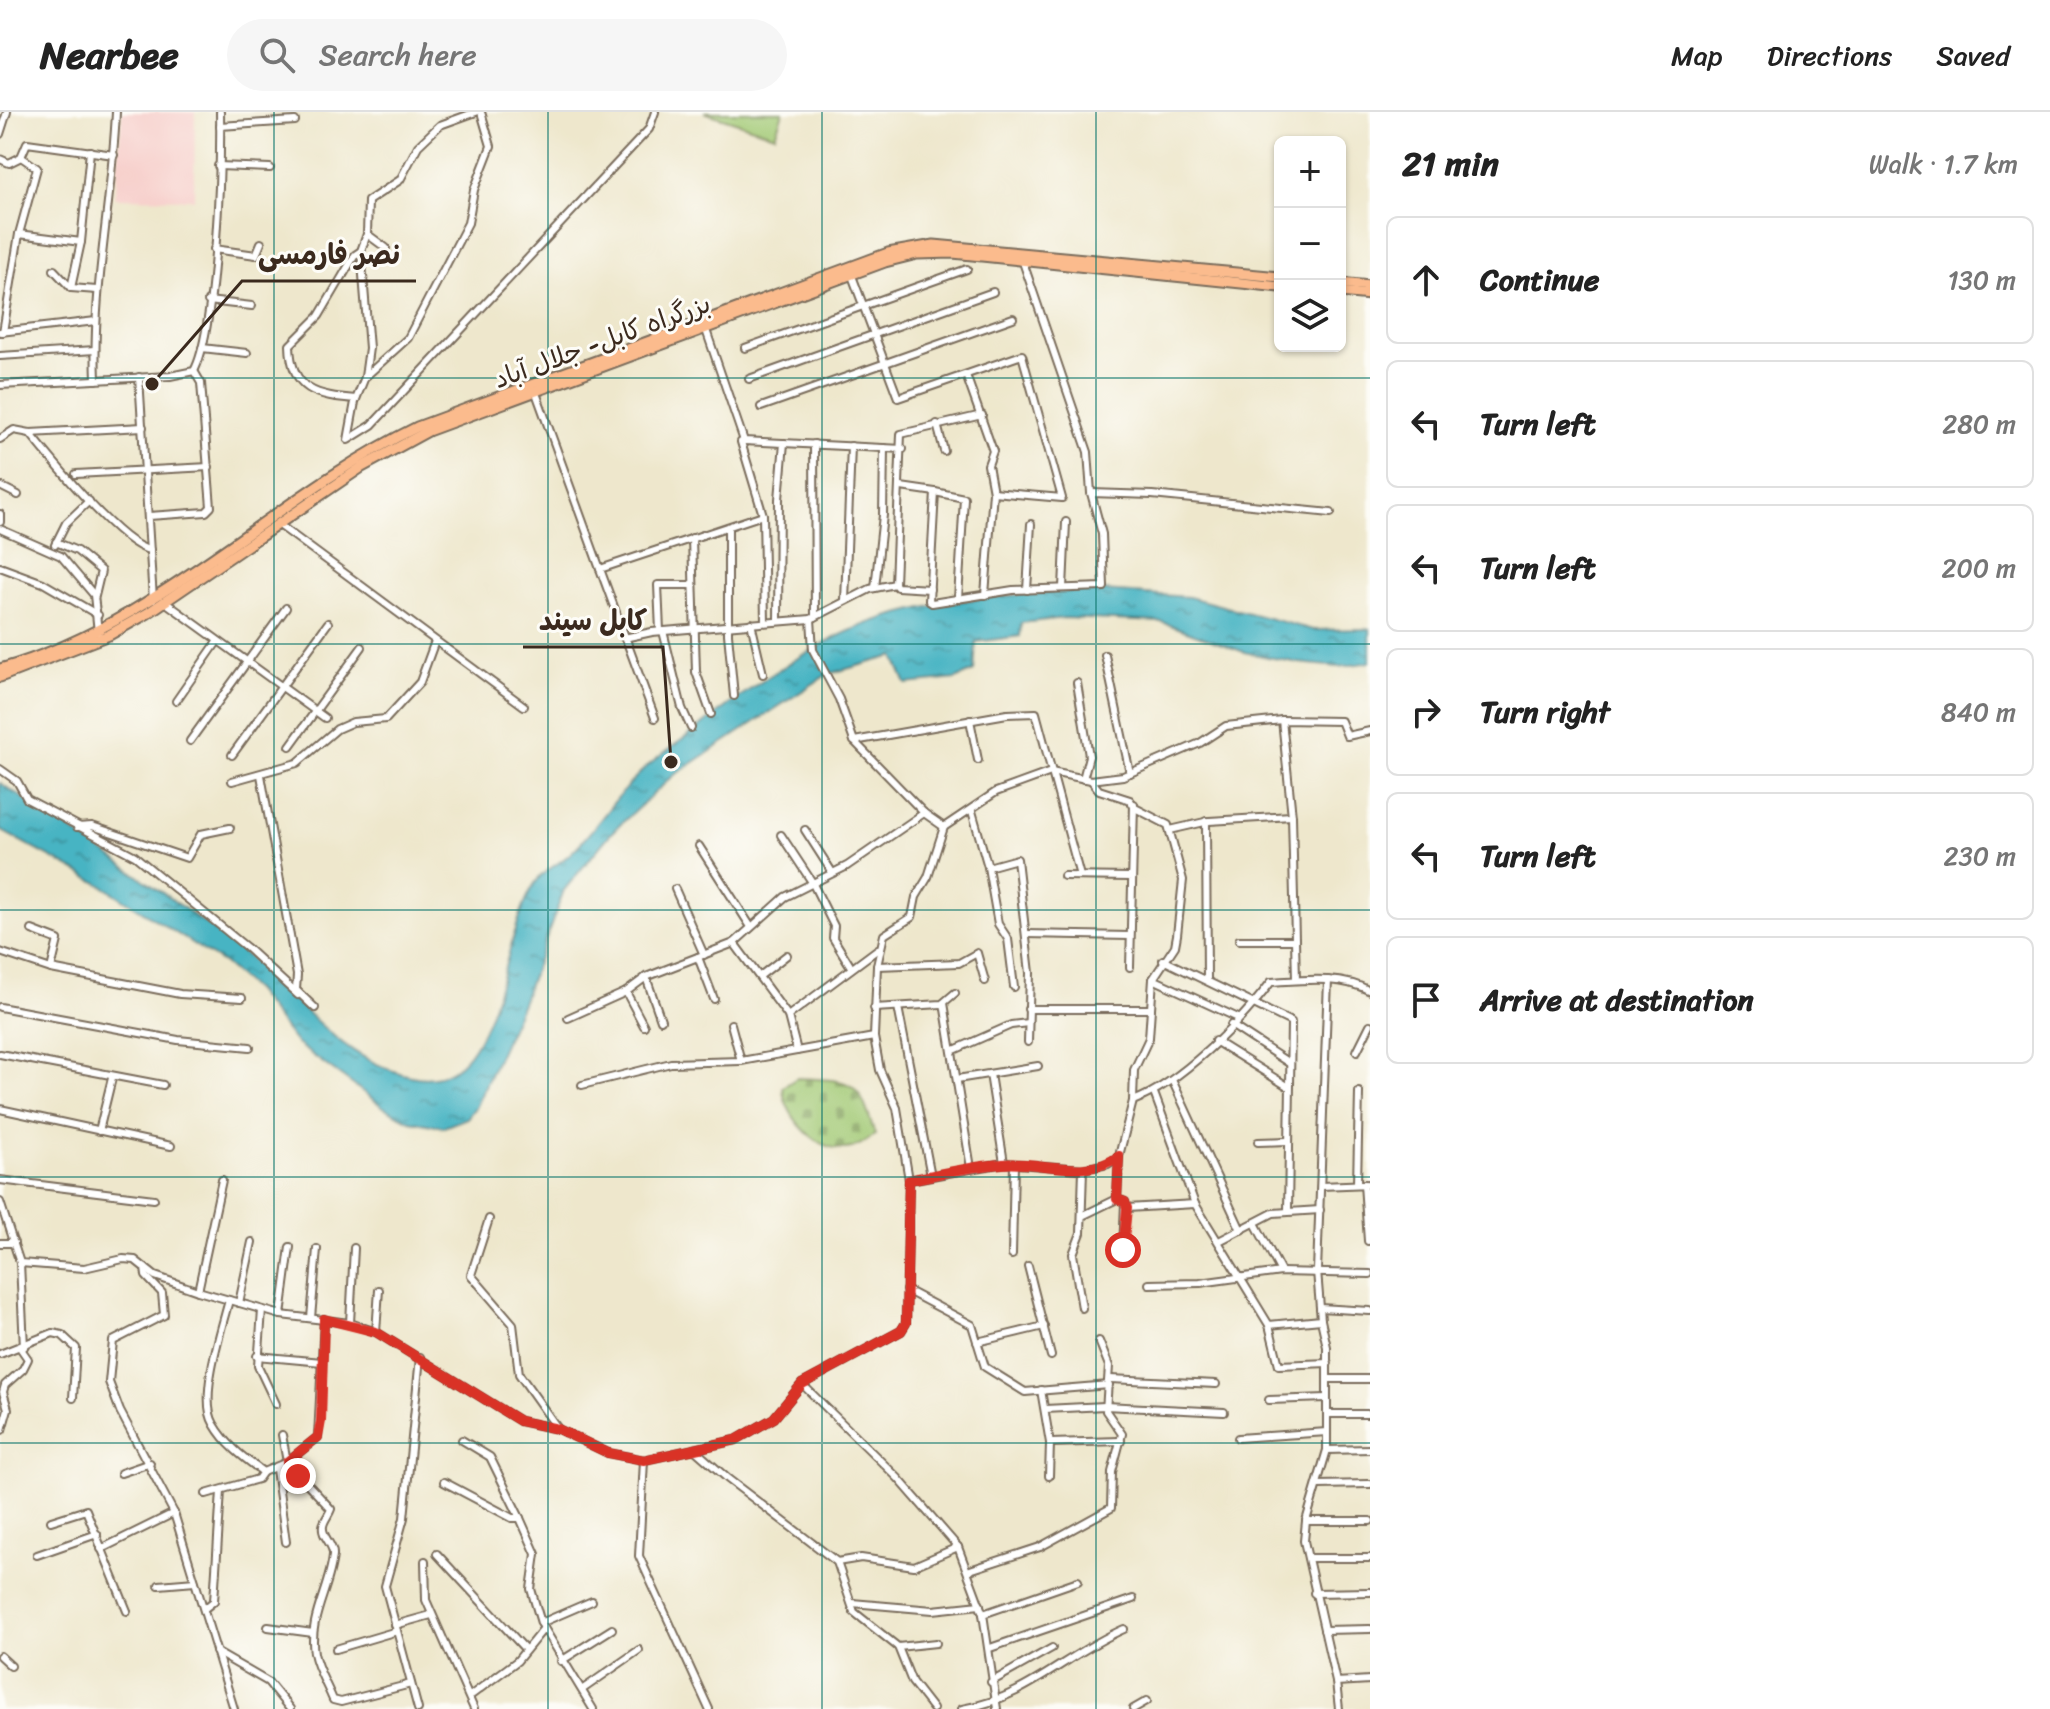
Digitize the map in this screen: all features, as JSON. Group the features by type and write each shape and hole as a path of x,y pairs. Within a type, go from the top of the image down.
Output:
{"highway":[{"name":"بزرگراه کابل- جلال آباد","path":"0,669 98,632 401,445 704,324 913,246 1035,253 1274,286"},
{"name":"بزرگراه کابل- جلال آباد","path":"0,677 109,635 165,602 349,466 417,427 904,256 934,252 1023,262 1274,277"},
{"path":"1346,284 1370,286"},
{"path":"1346,293 1370,295"}],"street":[{"path":"0,134 7,112"},
{"path":"96,380 97,290 114,155 116,112"},
{"path":"149,516 208,511 212,499 201,383 194,371 202,348 214,249 220,112"},
{"path":"365,377 408,338 468,223 474,190 491,146 479,112 440,125 418,146 400,180 368,201 367,234 361,251 369,348 365,377 356,399 348,440 372,425 649,129 655,112"},
{"path":"220,126 295,121"},
{"path":"21,157 27,143 114,155"},
{"path":"71,288 81,242 90,151"},
{"path":"0,172 2,161 21,157 37,168 19,234 2,332 96,321"},
{"path":"218,166 270,168"},
{"path":"19,234 81,242"},
{"path":"367,234 386,248"},
{"path":"214,249 256,255 261,243"},
{"path":"356,399 320,396 305,387 291,362 290,345 319,316 355,255 361,251"},
{"path":"935,492 930,603 1027,590 1104,587 1102,534 1091,493 1088,452 1023,262"},
{"path":"745,348 967,269"},
{"path":"54,270 71,288 97,290"},
{"path":"851,273 898,398 1022,355 1062,498 993,492"},
{"path":"749,379 993,292"},
{"path":"208,301 252,306"},
{"path":"761,407 1013,318"},
{"path":"704,324 744,441 741,442 763,515 765,622"},
{"path":"202,348 247,353"},
{"path":"0,356 95,350"},
{"path":"0,385 194,371"},
{"path":"966,375 993,451 988,465 993,492 985,595"},
{"path":"139,377 153,600"},
{"path":"535,390 655,718"},
{"path":"895,584 904,432 982,415"},
{"path":"937,424 944,451"},
{"path":"0,439 14,430 30,433 143,427"},
{"path":"30,433 89,501 133,544 150,550"},
{"path":"744,441 903,449"},
{"path":"778,620 779,499 784,443"},
{"path":"814,444 813,650 826,680 839,699 854,741 924,813 944,827"},
{"path":"845,601 851,446"},
{"path":"875,588 883,515 884,448"},
{"path":"76,474 209,467"},
{"path":"0,486 18,495"},
{"path":"901,487 964,498 958,599"},
{"path":"1091,493 1152,495 1331,513"},
{"path":"52,551 66,523 89,501"},
{"path":"0,514 0,522"},
{"path":"600,569 763,515"},
{"path":"275,522 524,706"},
{"path":"1063,588 1066,522"},
{"path":"1027,590 1031,524"},
{"path":"728,527 728,625 734,696"},
{"path":"0,529 52,551 95,597"},
{"path":"692,538 692,628 696,672 711,714"},
{"path":"56,542 77,551 101,571 95,597 98,632"},
{"path":"0,567 43,583 98,615"},
{"path":"624,638 662,631 813,618 875,588 895,584 897,587 930,589"},
{"path":"691,728 682,708 662,631 658,585 692,585"},
{"path":"165,602 325,718"},
{"path":"190,741 286,608"},
{"path":"232,755 328,623"},
{"path":"751,623 763,674"},
{"path":"232,781 297,763 337,729 353,722 386,719 420,682 435,641"},
{"path":"176,701 217,642"},
{"path":"290,746 362,647"},
{"path":"1105,655 1130,773"},
{"path":"1077,683 1089,756 1083,779"},
{"path":"854,741 970,720 1036,713 1080,876"},
{"path":"970,720 978,760"},
{"path":"1282,720 1292,816 1296,980"},
{"path":"20,1263 84,1268 123,1259 135,1260 155,1276 262,1310 350,1323 376,1332 420,1357 520,1421 558,1429 608,1453 644,1460 736,1440 774,1418 802,1384 901,1331 906,1323 909,1180 897,1108 880,1070 874,1037 878,949 884,935 912,917 916,897 928,877 944,827 996,792 1051,772 1091,780 1130,773 1200,743 1226,726 1282,720 1341,721 1347,736 1370,731"},
{"path":"0,769 17,781 27,799 135,856 315,1008"},
{"path":"261,775 298,995"},
{"path":"1091,780 1099,790 1134,804 1140,811 1163,821 1170,830 1183,880 1175,946 1153,979 1149,1038 1134,1070 1133,1101 1119,1156 1117,1199"},
{"path":"1130,967 1134,804"},
{"path":"972,811 988,867 998,924 1008,939 1014,987"},
{"path":"568,1018 626,992 646,977 734,943 768,908 892,838 924,813"},
{"path":"1170,830 1206,821 1292,816"},
{"path":"1206,821 1207,980"},
{"path":"77,827 92,826 187,858 201,834 230,828"},
{"path":"805,830 832,872"},
{"path":"781,835 812,882 834,926 833,938 851,967"},
{"path":"699,846 751,927"},
{"path":"988,867 1017,859 1031,1001 1028,1009 1028,1042"},
{"path":"1064,876 1130,877"},
{"path":"675,889 714,999"},
{"path":"32,930 58,940 51,969"},
{"path":"1026,934 1130,936"},
{"path":"1239,940 1295,940"},
{"path":"734,943 788,1016 797,1051"},
{"path":"788,1016 878,949"},
{"path":"0,952 51,969 180,994 242,998"},
{"path":"877,966 959,963 977,953 985,981"},
{"path":"760,976 787,955"},
{"path":"1163,960 1256,1002 1291,1022 1288,1211"},
{"path":"646,977 661,1020"},
{"path":"1153,979 1238,1018"},
{"path":"1328,980 1317,1271 1328,1363 1327,1450 1306,1521 1304,1541 1311,1558 1314,1593 1336,1682 1339,1709"},
{"path":"1133,1101 1173,1082 1256,1002 1271,982 1328,980 1361,986 1370,991"},
{"path":"626,992 644,1026"},
{"path":"874,1008 944,1003 955,993"},
{"path":"944,1003 971,1168"},
{"path":"0,1007 178,1040 250,1047"},
{"path":"898,1007 931,1176"},
{"path":"1028,1009 1151,1009"},
{"path":"952,1051 1011,1025 1028,1023"},
{"path":"731,1024 741,1061"},
{"path":"1231,1025 1289,1063"},
{"path":"1357,1051 1369,1028"},
{"path":"582,1085 671,1063 741,1061 874,1037"},
{"path":"1215,1041 1289,1087"},
{"path":"0,1054 112,1078 163,1085"},
{"path":"957,1079 1038,1066"},
{"path":"990,1074 1004,1163"},
{"path":"99,1131 112,1078"},
{"path":"1173,1082 1241,1230"},
{"path":"1359,1092 1368,1241"},
{"path":"1154,1093 1195,1204 1269,1325 1279,1365 1328,1363"},
{"path":"0,1109 171,1146"},
{"path":"1358,1113 1370,1114"},
{"path":"1258,1142 1288,1141"},
{"path":"909,1180 1004,1163 1083,1169 1108,1164 1119,1156"},
{"path":"1012,1255 1014,1164"},
{"path":"1082,1308 1073,1254 1081,1233 1083,1169"},
{"path":"0,1180 154,1199"},
{"path":"198,1291 222,1180"},
{"path":"1321,1186 1364,1184"},
{"path":"1082,1216 1117,1199 1125,1202 1123,1250"},
{"path":"0,1203 20,1263 23,1348 28,1359 23,1369 5,1385 3,1392 8,1409 2,1430"},
{"path":"1127,1208 1195,1204"},
{"path":"1219,1241 1273,1213 1320,1210"},
{"path":"489,1219 471,1275 513,1324 519,1374 558,1429"},
{"path":"1255,1223 1281,1272"},
{"path":"239,1303 252,1242"},
{"path":"0,1243 14,1243"},
{"path":"281,1315 290,1247"},
{"path":"350,1323 354,1248"},
{"path":"311,1318 317,1249"},
{"path":"1028,1266 1051,1356"},
{"path":"145,1268 146,1276 162,1293 164,1315 113,1341 109,1382 120,1411 174,1513 234,1709"},
{"path":"1149,1284 1281,1272 1370,1274"},
{"path":"376,1332 379,1290"},
{"path":"906,1290 972,1325 987,1370 1025,1392 1110,1382 1216,1384"},
{"path":"229,1300 209,1391 212,1421 242,1459 263,1472"},
{"path":"1320,1308 1370,1311"},
{"path":"262,1310 257,1356 276,1404"},
{"path":"206,1494 258,1479 263,1472 287,1462 318,1437 324,1319"},
{"path":"1269,1325 1321,1320"},
{"path":"977,1342 1044,1326"},
{"path":"0,1354 23,1348 53,1333 72,1342 76,1348 73,1398"},
{"path":"970,1570 1040,1547 1108,1513 1112,1472 1121,1441 1120,1430 1105,1406 1110,1382 1109,1366 1099,1341"},
{"path":"257,1356 322,1362"},
{"path":"415,1706 385,1586 404,1518 420,1357"},
{"path":"1328,1379 1370,1379"},
{"path":"802,1384 898,1478 958,1547 970,1570 983,1614 996,1706"},
{"path":"1041,1390 1050,1443 1049,1476"},
{"path":"1269,1400 1327,1398"},
{"path":"1045,1409 1105,1406 1224,1412"},
{"path":"1327,1414 1370,1414"},
{"path":"1238,1438 1327,1432"},
{"path":"282,1435 287,1462 331,1509 323,1525 324,1534 334,1549 329,1583 321,1598 313,1633 314,1655 336,1702 411,1684"},
{"path":"462,1440 490,1457 520,1518 536,1554 531,1589 542,1626 593,1709"},
{"path":"1050,1443 1121,1441"},
{"path":"1327,1450 1370,1449"},
{"path":"695,1450 837,1562 854,1612 898,1647 912,1682 933,1709"},
{"path":"644,1460 639,1556 709,1709"},
{"path":"121,1473 150,1463"},
{"path":"276,1469 286,1542"},
{"path":"444,1482 512,1518 520,1518"},
{"path":"1318,1485 1370,1484"},
{"path":"204,1609 214,1601 221,1491"},
{"path":"51,1521 85,1508 127,1611"},
{"path":"101,1549 174,1513"},
{"path":"1306,1521 1370,1521"},
{"path":"37,1555 97,1534"},
{"path":"837,1562 861,1558 914,1566 958,1547"},
{"path":"437,1554 525,1649"},
{"path":"1311,1558 1370,1558"},
{"path":"425,1561 423,1584 431,1615 441,1629 474,1709"},
{"path":"983,1614 1078,1581"},
{"path":"159,1585 195,1582"},
{"path":"1314,1593 1370,1592"},
{"path":"990,1648 1133,1599"},
{"path":"470,1696 517,1661 542,1626 592,1601"},
{"path":"852,1603 933,1610 980,1605"},
{"path":"336,1649 431,1615"},
{"path":"268,1627 313,1633"},
{"path":"561,1661 612,1629"},
{"path":"962,1709 996,1706 1082,1654 1099,1640 1124,1629"},
{"path":"1324,1630 1370,1629"},
{"path":"898,1647 936,1643"},
{"path":"991,1682 1052,1648"},
{"path":"583,1689 639,1650"},
{"path":"216,1652 268,1682 290,1709"},
{"path":"0,1656 11,1666"},
{"path":"1336,1682 1370,1680"},
{"path":"1133,1709 1147,1701"}],"shaded area":[{"path":"122,112 195,112 194,199 115,198"}],"green space":[{"path":"704,112 783,112 775,135"},
{"path":"797,1078 831,1080 851,1086 863,1102 875,1135 852,1148 840,1149 816,1140 797,1122 785,1099 783,1087"}],"water":[{"path":"1103,591 1189,597 1313,630 1370,629 1370,662 1339,667 1298,663 1244,652 1162,622 1064,618 1021,623 1020,636 976,642 974,671 956,679 906,684 894,656 828,674 673,776 611,833 564,890 522,1003 476,1106 467,1118 444,1127 410,1121 385,1108 297,1044 254,990 224,964 100,884 0,830 0,783 119,862 235,946 316,1021 360,1055 411,1076 441,1075 464,1061 481,1035 526,901 539,878 573,851 646,768 746,692 813,649 884,618 937,605 992,597"}],"place":[{"name":"نصر فارمسی","path":"152,384"},
{"name":"کابل سيند","path":"671,762"}],"route":[{"path":"298,1476 287,1462 318,1437 321,1421 324,1319 350,1323 376,1332 520,1421 558,1429 608,1453 644,1460 736,1440 774,1418 802,1384 901,1331 906,1323 909,1180 1004,1163 1083,1169 1108,1164 1119,1156 1117,1199 1125,1202 1127,1208 1123,1250"}]}
